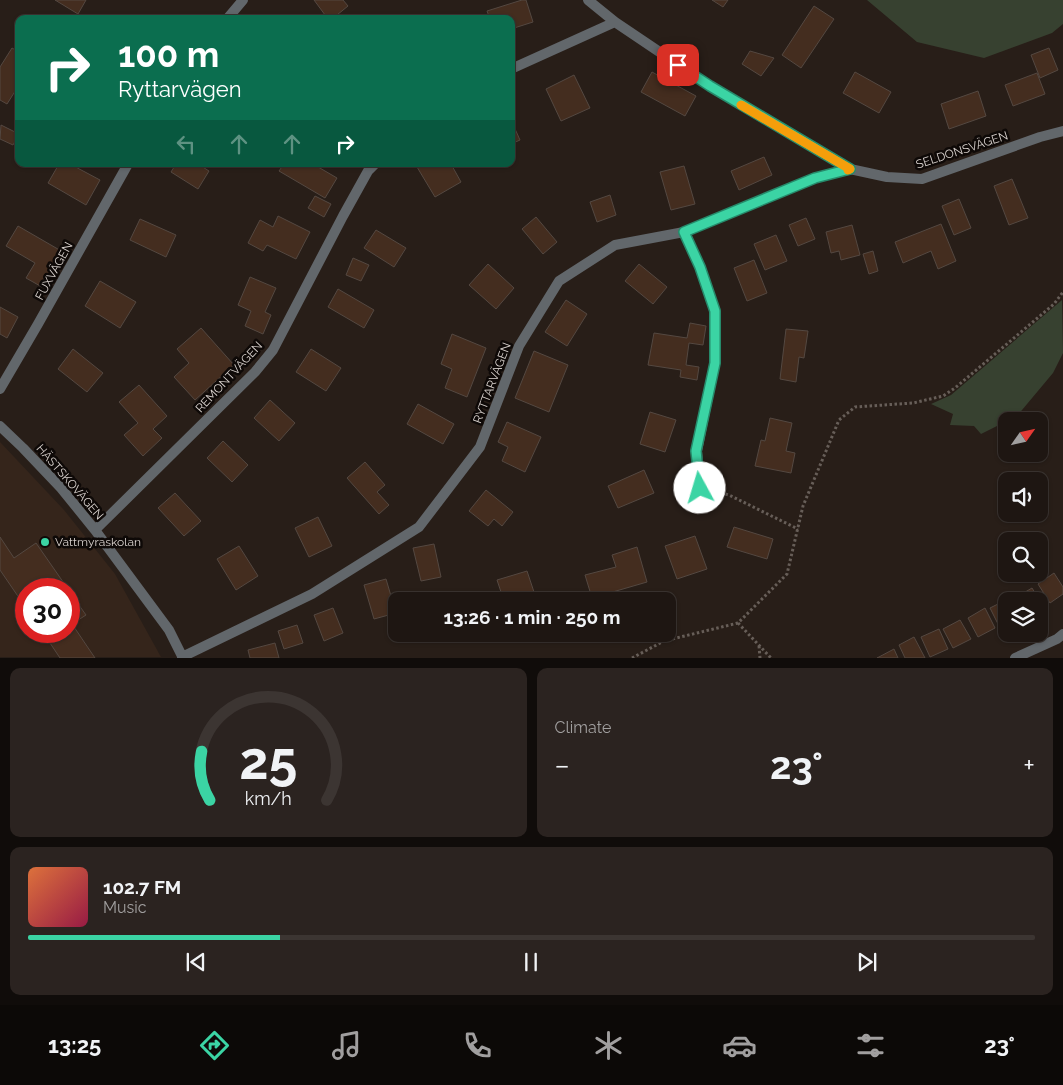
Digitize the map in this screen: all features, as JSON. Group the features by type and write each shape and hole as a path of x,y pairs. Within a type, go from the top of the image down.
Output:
{"street":[{"path":"230,15 243,0"},
{"name":"SELDONSVÄGEN","path":"588,0 615,22 710,86 850,169 887,177 922,179 1040,137 1063,131"},
{"path":"515,67 615,22"},
{"name":"FUXVÄGEN","path":"0,388 126,167"},
{"name":"REMONTVÄGEN","path":"95,530 255,372 273,350 343,216 372,167"},
{"name":"RYTTARVÄGEN","path":"182,657 312,594 419,527 480,447 519,346 559,281 615,245 684,232 815,178 850,169"},
{"path":"684,232 700,267 715,311 715,363 696,451 700,488"},
{"name":"HÄSTSKOVÄGEN","path":"0,426 61,488 95,530 169,630 182,657"},
{"path":"1015,658 1057,639 1063,634"}],"path":[{"path":"632,658 664,641 738,623 788,574 803,506 839,420 855,407 913,402 942,396 955,388 1054,304 1063,292"},
{"path":"700,488 729,495 798,529"},
{"path":"738,623 771,658"},
{"path":"759,645 760,658"}],"shaded area":[{"name":"Vattmyraskolan","path":"0,442 64,510 115,574 161,657 0,657"}],"green space":[{"path":"867,0 1063,0 1063,24 1052,33 984,58 917,42"},
{"path":"1062,300 1063,353 1053,373 1020,412 998,412 998,426 981,434 974,426 950,425 953,414 931,404 951,395"}],"building":[{"path":"55,0 86,0 78,14"},
{"path":"314,0 343,0 348,6 337,15 325,15"},
{"path":"526,0 533,22 515,28 515,15 488,15 487,11"},
{"path":"712,0 728,0 723,7"},
{"path":"814,6 834,19 801,68 782,55"},
{"path":"12,48 15,50 15,91 7,104 0,100 0,67"},
{"path":"1049,48 1058,70 1040,78 1031,55"},
{"path":"750,51 774,58 761,76 742,64"},
{"path":"652,72 696,96 685,116 641,92"},
{"path":"855,72 891,92 879,113 843,93"},
{"path":"1037,73 1045,94 1013,106 1005,85"},
{"path":"574,75 590,108 561,121 546,89"},
{"path":"978,91 986,116 949,129 941,104"},
{"path":"1,125 15,132 13,145 0,139"},
{"path":"515,129 520,140 515,142"},
{"path":"764,157 772,175 739,190 731,171"},
{"path":"684,166 695,204 671,210 660,172"},
{"path":"57,167 76,167 100,180 86,205 48,183"},
{"path":"174,167 203,167 209,171 198,189 171,172"},
{"path":"282,167 318,167 337,178 325,198 279,171"},
{"path":"417,167 453,167 461,182 435,197"},
{"path":"1012,179 1028,218 1009,225 994,186"},
{"path":"610,195 616,215 597,222 590,202"},
{"path":"315,196 331,204 324,217 308,208"},
{"path":"959,199 971,228 954,235 942,206"},
{"path":"278,216 310,232 296,259 267,245 263,251 248,243 260,220 273,227"},
{"path":"536,217 557,242 543,254 522,229"},
{"path":"806,218 815,239 798,246 789,225"},
{"path":"140,219 176,235 166,257 130,240"},
{"path":"941,224 956,261 938,269 931,251 903,263 895,242"},
{"path":"852,225 860,255 841,260 839,251 831,253 826,232"},
{"path":"18,226 63,252 42,287 26,278 35,263 6,246"},
{"path":"376,230 406,248 394,267 364,248"},
{"path":"776,235 787,261 765,270 754,244"},
{"path":"873,251 878,271 869,274 863,254"},
{"path":"353,258 369,265 361,281 346,275"},
{"path":"754,260 767,293 747,301 734,268"},
{"path":"488,264 514,288 496,309 469,285"},
{"path":"639,264 667,287 653,304 625,281"},
{"path":"250,277 276,288 265,312 271,315 263,334 245,326 251,311 238,305"},
{"path":"100,281 136,302 120,328 85,306"},
{"path":"338,289 374,310 364,328 328,307"},
{"path":"566,300 587,314 567,346 545,332"},
{"path":"0,307 18,317 7,338 0,334"},
{"path":"690,323 706,326 703,345 689,343 686,365 699,367 697,380 680,377 681,370 648,365 654,333 687,338"},
{"path":"201,328 234,365 195,400 174,377 189,363 177,349"},
{"path":"786,329 808,331 804,358 799,357 796,382 780,379"},
{"path":"452,334 486,348 467,397 445,388 452,369 441,364"},
{"path":"73,349 103,373 87,392 58,369"},
{"path":"311,349 341,368 326,391 296,372"},
{"path":"534,351 568,365 549,412 515,398"},
{"path":"139,385 167,416 153,429 162,438 143,456 124,435 138,423 119,402"},
{"path":"270,400 295,423 279,441 254,418"},
{"path":"418,404 454,424 443,444 407,424"},
{"path":"650,412 676,420 665,452 640,444"},
{"path":"770,418 792,423 786,451 795,453 791,473 755,466 761,440 765,441"},
{"path":"507,422 541,437 525,472 502,461 508,447 498,442"},
{"path":"223,441 248,465 232,482 207,458"},
{"path":"365,462 385,485 377,492 389,505 379,514 347,478"},
{"path":"644,470 654,493 618,508 608,486"},
{"path":"486,490 513,512 502,526 494,519 488,526 469,511"},
{"path":"175,493 201,521 184,536 158,508"},
{"path":"318,517 332,546 309,557 295,528"},
{"path":"734,527 773,539 767,559 727,547"},
{"path":"695,536 707,569 677,579 665,546"},
{"path":"0,537 14,558 36,543 60,578 15,578 15,592 0,570"},
{"path":"434,544 441,577 421,581 413,548"},
{"path":"239,546 258,576 236,590 217,559"},
{"path":"637,547 647,582 613,592 590,592 585,575 616,567 612,555"},
{"path":"527,571 534,592 501,592 497,580"},
{"path":"1054,573 1063,587 1063,594 1050,603 1048,592 1043,592 1038,584 1048,582 1048,577"},
{"path":"386,579 390,592 388,592 388,615 374,619 364,585"},
{"path":"1032,588 1034,592 1025,592"},
{"path":"998,604 998,624 990,608"},
{"path":"80,607 86,615 80,619"},
{"path":"333,608 343,633 324,641 314,615"},
{"path":"985,608 995,628 978,637 968,618"},
{"path":"960,620 971,639 953,648 943,629"},
{"path":"297,625 303,643 284,649 278,631"},
{"path":"939,629 948,649 930,657 921,637"},
{"path":"80,636 95,658 60,658 50,643 80,643"},
{"path":"914,637 925,658 905,658 899,645"},
{"path":"275,643 279,658 250,658 248,650"},
{"path":"894,649 898,658 877,658"}],"slow traffic":[{"path":"741,105 850,169 848,170"}],"place":[{"name":"Vattmyraskolan","path":"45,542"}],"route":[{"path":"678,65 850,169 815,178 684,232 700,267 715,311 715,363 696,451 700,488"}]}
